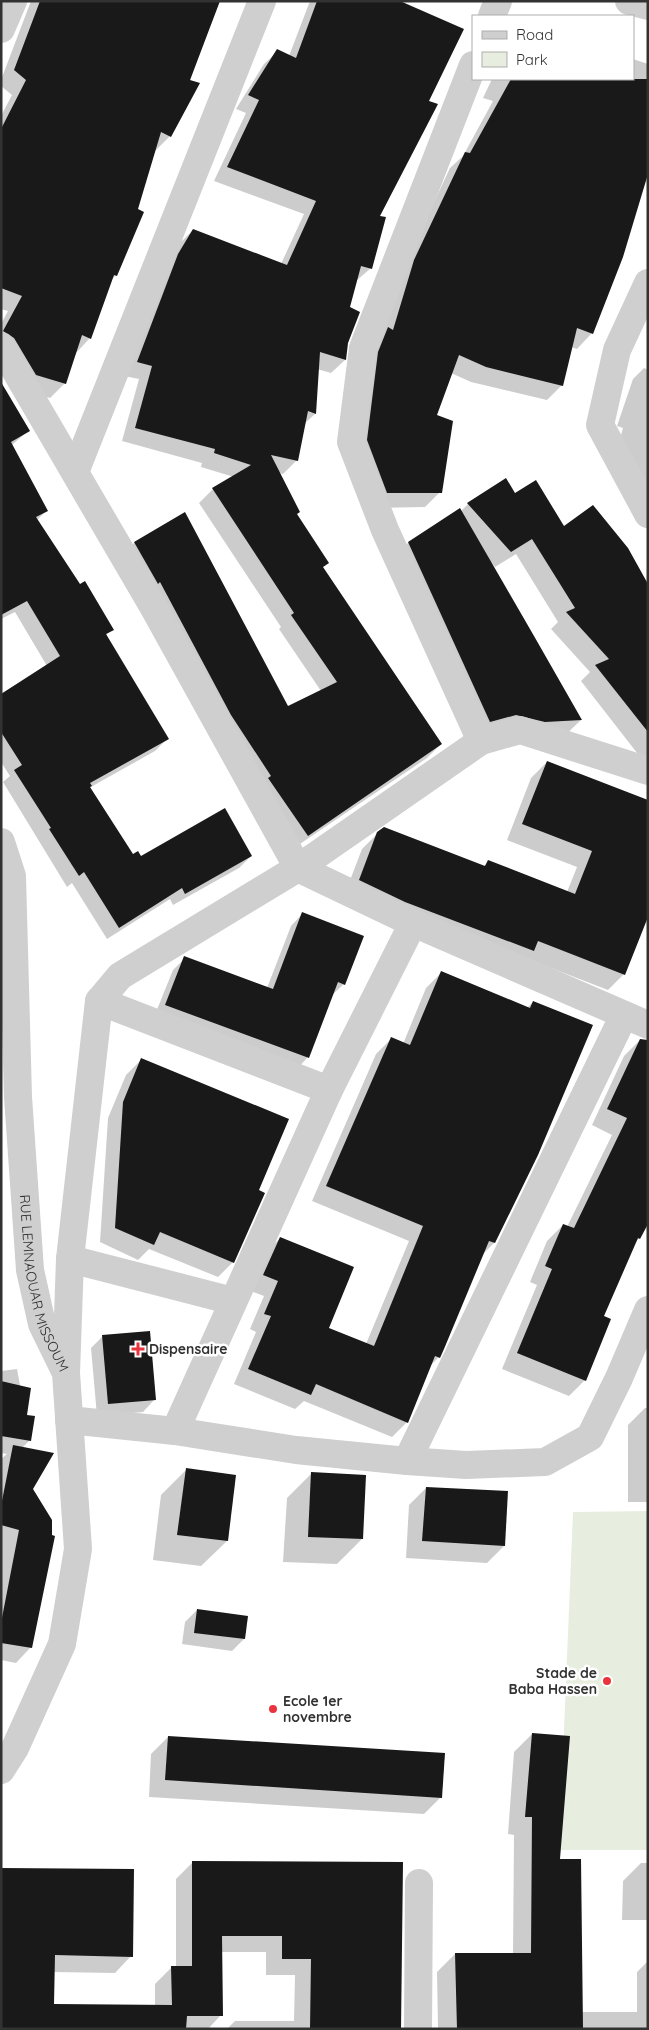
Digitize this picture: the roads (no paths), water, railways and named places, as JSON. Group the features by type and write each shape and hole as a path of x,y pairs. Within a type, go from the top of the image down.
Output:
{"street":[{"path":"1,29 14,1"},
{"path":"75,472 262,1"},
{"path":"492,15 498,1"},
{"path":"629,1 648,6"},
{"path":"472,69 363,348 350,442 385,530 481,741"},
{"path":"648,283 617,350 600,425 648,514"},
{"path":"1,346 154,608 298,868 413,923 636,1020 407,1461"},
{"path":"66,1373 70,1259 99,1001 120,976 298,868 481,741 520,730 648,771"},
{"name":"RUE LEMNAOUAR MISSOUM","path":"1,842 12,876 18,1097 30,1270 42,1324 66,1373 78,1549 62,1644 15,1748 1,1770"},
{"path":"175,1431 329,1090 413,923"},
{"path":"99,1001 329,1090"},
{"path":"70,1259 233,1301"},
{"path":"69,1420 175,1431 296,1450 407,1461 466,1465 545,1462 590,1436 619,1378 648,1310"},
{"path":"418,2029 419,1883"}],"place":[{"name":"Dispensaire","path":"138,1349"},
{"name":"Stade de Baba Hassen","path":"607,1681"},
{"name":"Ecole 1er novembre","path":"273,1709"}]}
